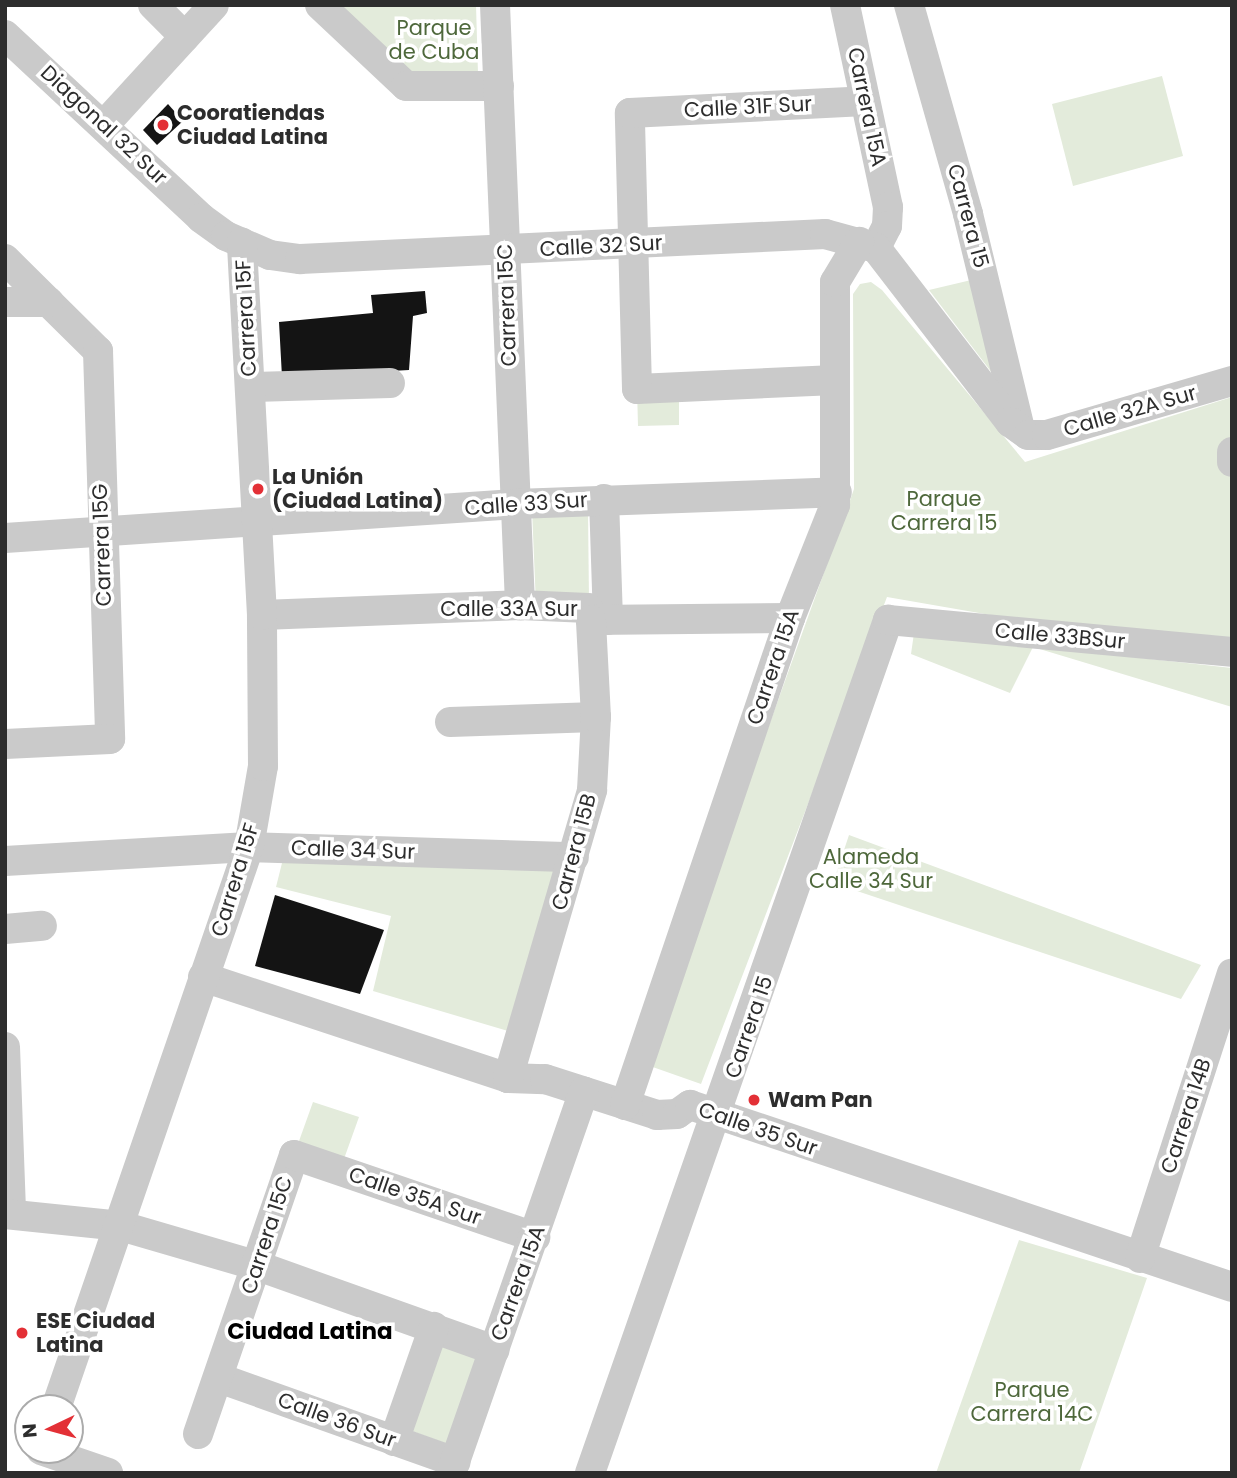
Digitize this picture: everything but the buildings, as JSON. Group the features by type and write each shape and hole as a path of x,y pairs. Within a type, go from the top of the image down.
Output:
{"street":[{"path":"153,5 185,37"},
{"path":"106,124 214,5"},
{"path":"320,5 406,86 499,86"},
{"name":"Carrera 15C","path":"495,5 520,605"},
{"name":"Carrera 15A","path":"625,1104 790,618 837,492 835,282 887,226 888,207 845,5"},
{"name":"Carrera 15","path":"909,5 968,215 1024,432"},
{"name":"Diagonal 32 Sur","path":"5,34 106,124 201,218 242,243"},
{"name":"Calle 31F Sur","path":"631,245 630,113 865,101"},
{"name":"Calle 32 Sur","path":"242,243 270,255 300,259 631,245 802,234 867,245"},
{"name":"Carrera 15F","path":"61,1394 121,1226 249,847 264,766 262,615 242,243"},
{"path":"631,245 637,389 835,380"},
{"path":"867,245 1010,422 1024,432"},
{"path":"5,258 49,302"},
{"path":"5,302 49,302"},
{"name":"Carrera 15G","path":"5,744 110,739 101,533 98,351 49,302"},
{"name":"Calle 32A Sur","path":"1024,432 1047,435 1232,381"},
{"path":"250,387 390,383"},
{"path":"1232,453 1232,462"},
{"name":"Calle 33 Sur","path":"5,538 258,524 604,499 837,492"},
{"name":"Carrera 15B","path":"508,1078 592,790 604,499"},
{"name":"Calle 33A Sur","path":"262,615 520,605 588,608 599,620 790,618"},
{"name":"Carrera 15","path":"590,1473 718,1116 888,620"},
{"name":"Calle 33BSur","path":"888,620 1232,652"},
{"path":"450,722 596,717"},
{"name":"Calle 34 Sur","path":"5,862 249,847 574,857"},
{"path":"5,929 42,926"},
{"name":"Calle 35 Sur","path":"203,978 508,1078 545,1079 657,1115 677,1114 690,1105 1232,1287"},
{"name":"Carrera 14B","path":"1140,1258 1230,986"},
{"path":"5,1047 8,1214 121,1226 258,1266 494,1350"},
{"name":"Carrera 15A","path":"453,1467 584,1092"},
{"name":"Carrera 15C","path":"198,1434 294,1155"},
{"name":"Calle 35A Sur","path":"294,1155 535,1237"},
{"path":"394,1440 434,1327"},
{"name":"Calle 36 Sur","path":"219,1378 394,1440 453,1467"},
{"path":"82,1464 108,1473"}],"green space":[{"name":"Parque de Cuba","path":"336,5 476,5 478,74 413,77"},
{"path":"1162,76 1183,156 1073,186 1052,104"},
{"path":"984,277 1008,394 929,290"},
{"name":"Parque Carrera 15","path":"871,282 882,290 1025,462 1232,397 1232,641 1071,629 887,597 701,1084 647,1065 854,489 853,294 860,284"},
{"path":"679,387 679,425 638,426 637,389"},
{"path":"532,509 588,509 589,602 536,605"},
{"path":"914,633 1232,668 1232,707 1033,647 1010,693 911,654"},
{"name":"Alameda Calle 34 Sur","path":"849,835 1201,965 1181,999 833,883"},
{"path":"284,855 562,868 508,1031 373,991 391,916 276,887"},
{"path":"313,1102 359,1117 340,1170 294,1155"},
{"name":"Parque Carrera 14C","path":"1019,1240 1147,1278 1079,1473 936,1473"},
{"path":"435,1344 483,1359 450,1445 409,1430"}],"place":[{"name":"Cooratiendas Ciudad Latina","path":"163,125"},
{"name":"La Unión (Ciudad Latina)","path":"258,489"},
{"name":"Wam Pan","path":"754,1100"},
{"name":"ESE Ciudad Latina","path":"22,1333"}],"district":[{"name":"Ciudad Latina","path":"310,1331"}]}
